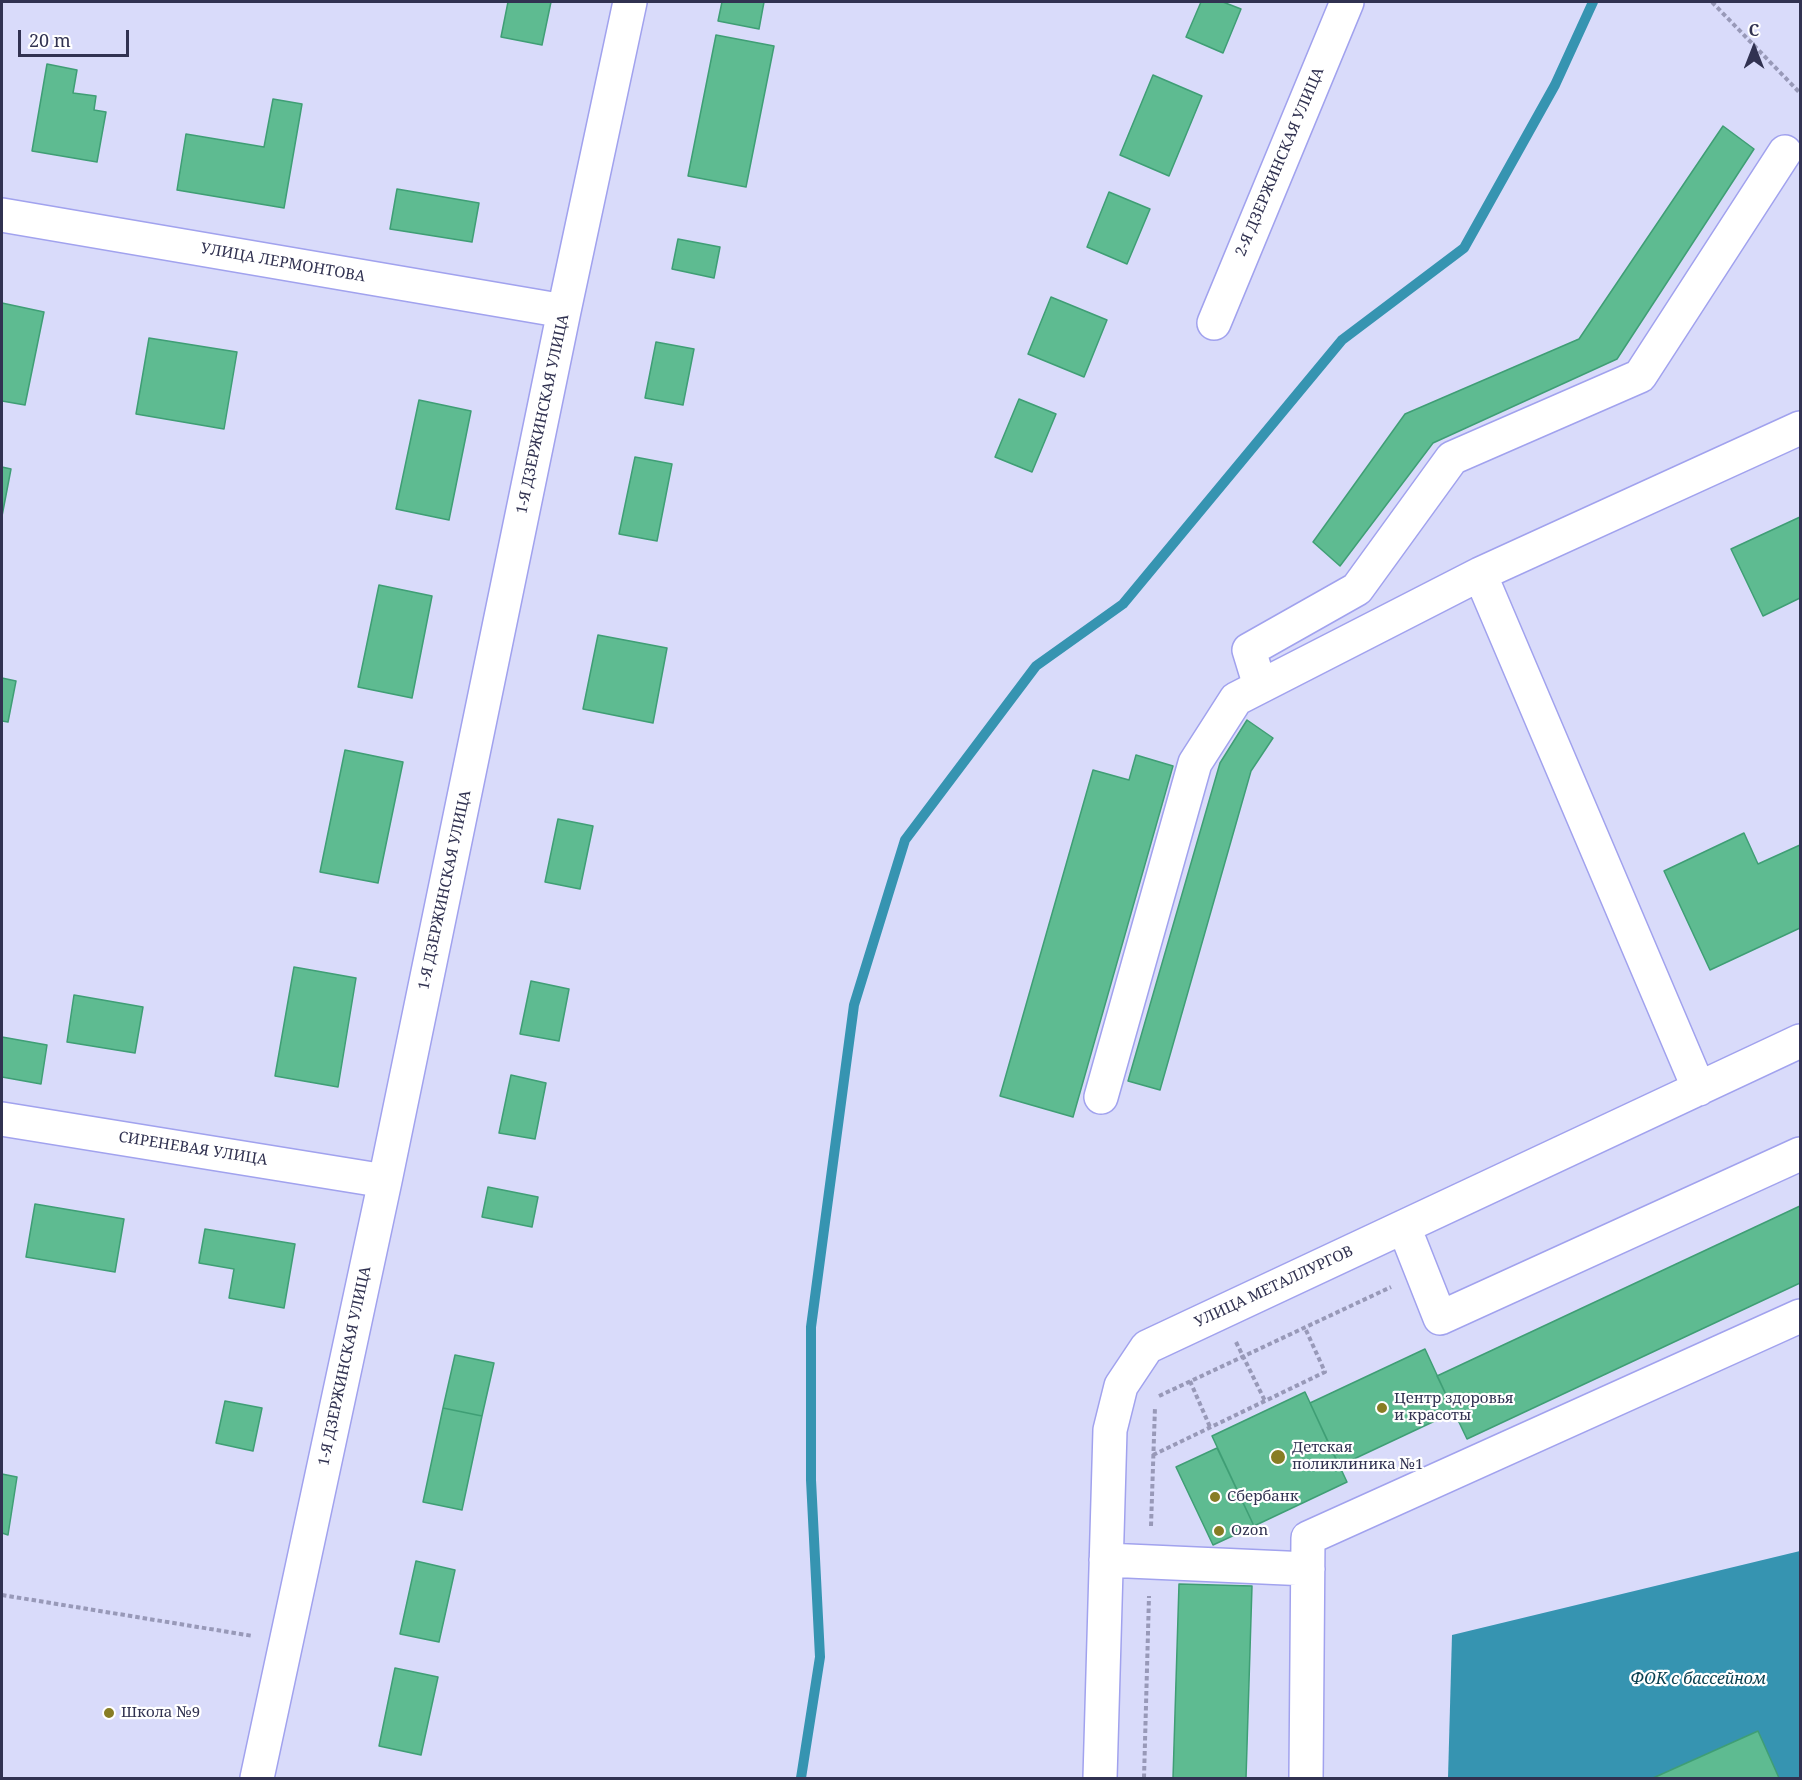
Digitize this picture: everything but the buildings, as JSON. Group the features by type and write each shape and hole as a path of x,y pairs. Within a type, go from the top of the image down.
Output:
{"street":[{"name":"1-Я ДЗЕРЖИНСКАЯ УЛИЦА","path":"257,1779 385,1181 630,2"},
{"name":"2-Я ДЗЕРЖИНСКАЯ УЛИЦА","path":"1214,323 1347,2"},
{"path":"1260,686 1249,650 1358,589 1452,458 1640,376 1785,152"},
{"name":"УЛИЦА ЛЕРМОНТОВА","path":"2,215 564,311"},
{"path":"1101,1097 1195,763 1236,699 1480,574 1800,428"},
{"path":"1480,574 1699,1089"},
{"name":"УЛИЦА МЕТАЛЛУРГОВ","path":"1100,1779 1110,1430 1121,1386 1147,1347 1800,1041"},
{"name":"СИРЕНЕВАЯ УЛИЦА","path":"2,1119 385,1181"},
{"path":"1404,1227 1440,1318 1800,1154"},
{"path":"1306,1779 1308,1538 1800,1316"},
{"path":"1106,1560 1308,1569"}],"path":[{"path":"1712,2 1800,93"},
{"path":"1144,1779 1155,1398 1422,1273"},
{"path":"1222,1312 1265,1401"},
{"path":"1153,1455 1325,1372 1305,1328"},
{"path":"1190,1381 1210,1427"},
{"path":"2,1595 260,1637"}],"water":[{"name":"ФОК с бассейном","path":"1800,1551 1800,1778 1448,1778 1452,1635"}],"waterway":[{"path":"801,1778 820,1657 811,1480 811,1327 854,1005 905,840 1036,666 1123,604 1342,340 1464,248 1555,85 1593,2"}],"place":[{"name":"Центр здоровья и красоты","path":"1382,1408"},
{"name":"Детская поликлиника №1","path":"1278,1457"},
{"name":"Сбербанк","path":"1215,1497"},
{"name":"Ozon","path":"1219,1531"},
{"name":"Школа №9","path":"109,1713"}]}
